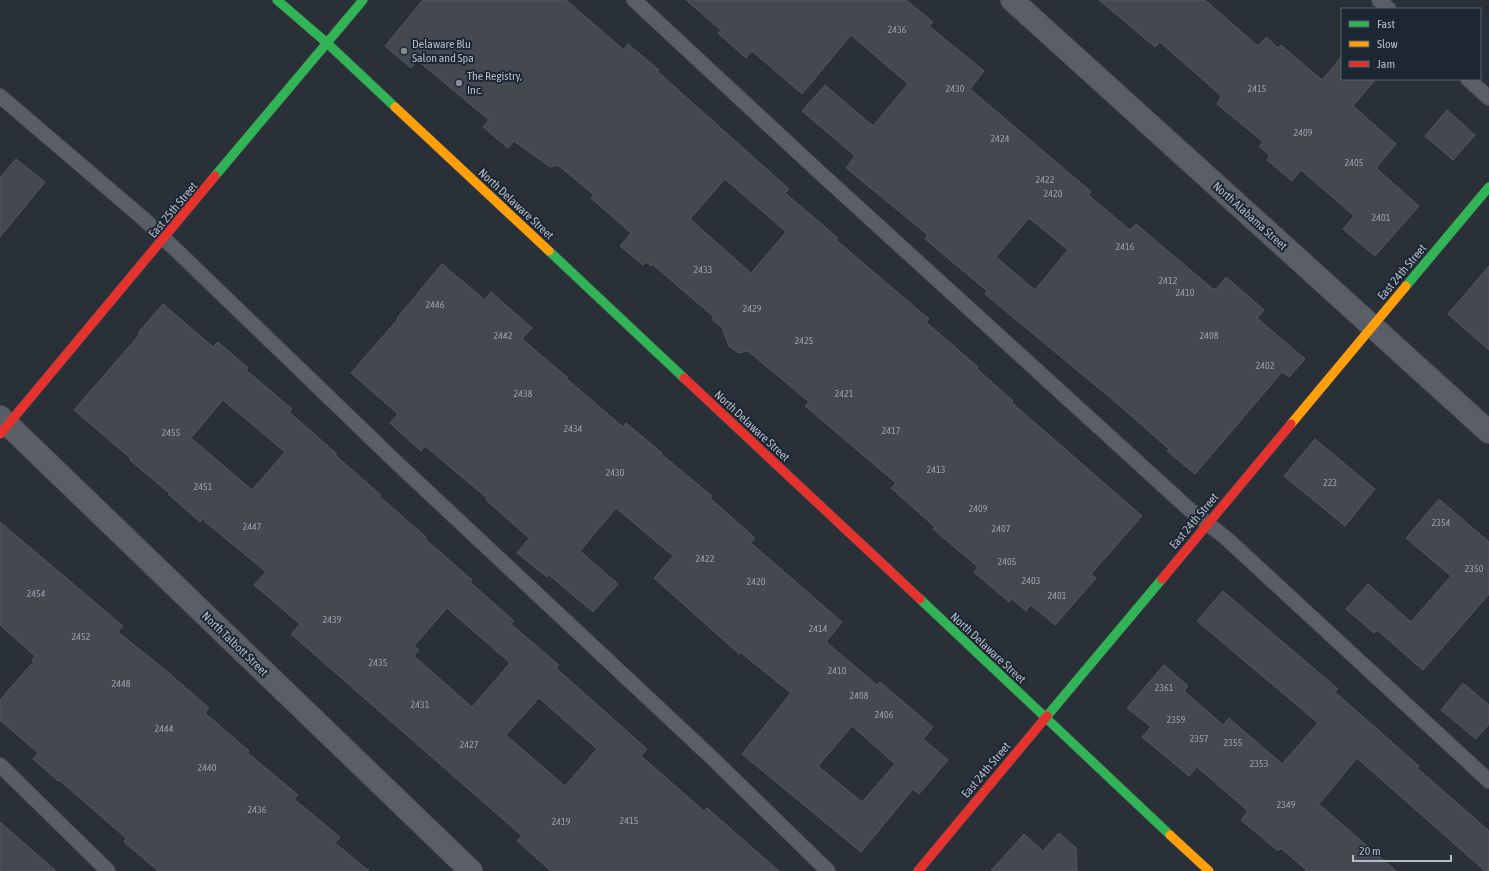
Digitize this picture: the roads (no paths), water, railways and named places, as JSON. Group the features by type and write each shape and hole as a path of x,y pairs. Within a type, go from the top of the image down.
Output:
{"street":[{"name":"North Delaware Street","path":"277,0 328,43 1209,871"},
{"name":"East 25th Street","path":"3,425 164,238 364,0"},
{"name":"North Alabama Street","path":"1012,0 1489,432"},
{"name":"East 24th Street","path":"918,871 1489,187"},
{"name":"North Talbott Street","path":"3,425 471,871"}],"lane":[{"path":"634,0 817,170 1190,510 1240,551 1489,781"},
{"path":"1379,0 1388,8"},
{"path":"1469,80 1489,98"},
{"path":"0,96 145,220 398,463 710,756 828,871"},
{"path":"0,765 108,871"}],"place":[{"name":"Delaware Blu Salon and Spa","path":"404,51"},
{"name":"The Registry, Inc.","path":"459,83"}]}
